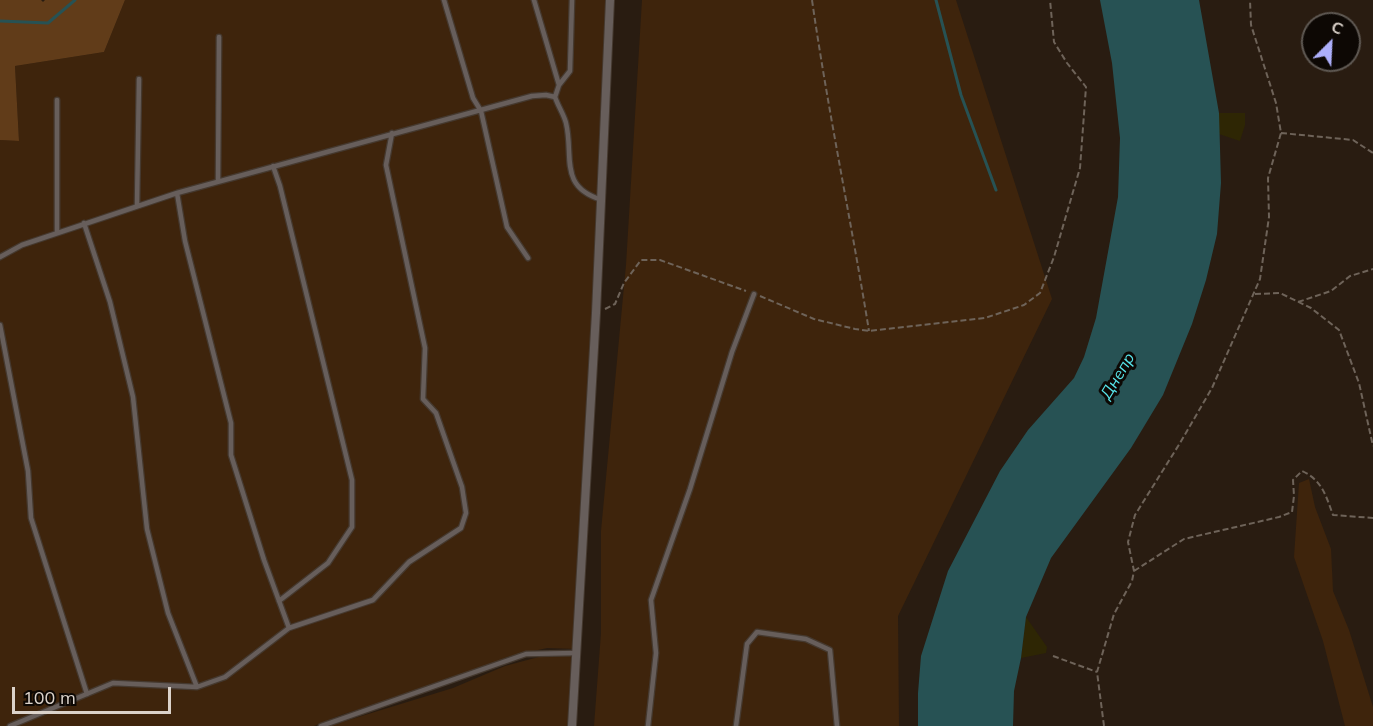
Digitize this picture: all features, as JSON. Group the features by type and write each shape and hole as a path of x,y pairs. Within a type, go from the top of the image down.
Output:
{"street":[{"path":"572,726 602,200 610,0"}],"lane":[{"path":"444,0 473,98 481,111 507,227 528,258"},
{"path":"534,0 559,85"},
{"path":"572,0 570,71 559,85 555,98 566,123 569,160 577,186 588,196 602,200"},
{"path":"218,181 219,37"},
{"path":"137,206 139,79"},
{"path":"0,257 22,245 84,223 218,181 532,96 546,95 555,98"},
{"path":"57,100 57,233"},
{"path":"10,726 113,683 197,687 225,677 289,628 373,600 409,562 461,528 466,513 462,487 436,414 423,399 425,348 386,165 392,133"},
{"path":"273,166 280,186 352,480 352,526 328,563 279,601"},
{"path":"177,193 185,241 231,423 231,455 289,628"},
{"path":"84,223 110,302 134,397 147,529 168,613 197,687"},
{"path":"648,726 656,653 651,600 690,489 732,352 754,294"},
{"path":"0,326 27,471 31,518 87,694"},
{"path":"736,726 747,644 757,632 806,639 830,650 837,726"},
{"path":"321,726 526,654 576,653"}],"path":[{"path":"812,0 825,91 848,206 869,331"},
{"path":"596,314 615,304 624,283 641,260 660,260 754,294 814,319 869,331 985,318 1024,305 1040,292 1054,257 1080,168 1086,98 1086,87 1054,42 1050,0"},
{"path":"1104,726 1097,672 1114,614 1132,581 1134,571 1128,542 1135,515 1212,388 1260,279 1269,217 1268,178 1281,133 1276,103 1251,25 1250,0"},
{"path":"1281,133 1353,140 1373,153"},
{"path":"1298,302 1331,291 1350,276 1373,269"},
{"path":"1255,294 1280,293 1311,308 1339,330 1359,383 1373,446"},
{"path":"1134,571 1184,539 1292,512 1293,480 1302,471 1313,476 1321,485 1333,514 1373,518"},
{"path":"1053,656 1097,672"}],"shaded area":[{"path":"0,0 41,0 43,2 45,0 125,0 104,52 15,66 19,141 0,140"},
{"path":"125,0 606,0 578,649 547,648 507,657 459,678 341,715 314,726 0,726 0,140 19,141 15,66 104,52"},
{"path":"642,0 956,0 1052,299 898,616 899,726 594,726 601,633 601,531 626,265"},
{"path":"1309,479 1315,507 1331,549 1333,591 1349,630 1373,707 1373,726 1345,726 1323,641 1294,557 1299,483"},
{"path":"546,655 577,656 574,726 329,726 453,688 505,666"}],"sand":[{"path":"1219,113 1245,113 1245,125 1240,141 1219,134"},
{"path":"1026,617 1047,647 1046,653 1021,658"}],"water":[{"name":"Днепр","path":"1100,0 1199,0 1219,113 1221,183 1217,234 1206,280 1192,324 1163,395 1131,448 1051,558 1026,617 1014,691 1013,726 918,726 921,656 948,571 1000,471 1028,430 1074,378 1084,357 1096,318 1118,197 1120,138 1112,63"}],"waterway":[{"path":"0,21 48,23 75,0"},
{"path":"936,0 961,95 996,190"}]}
